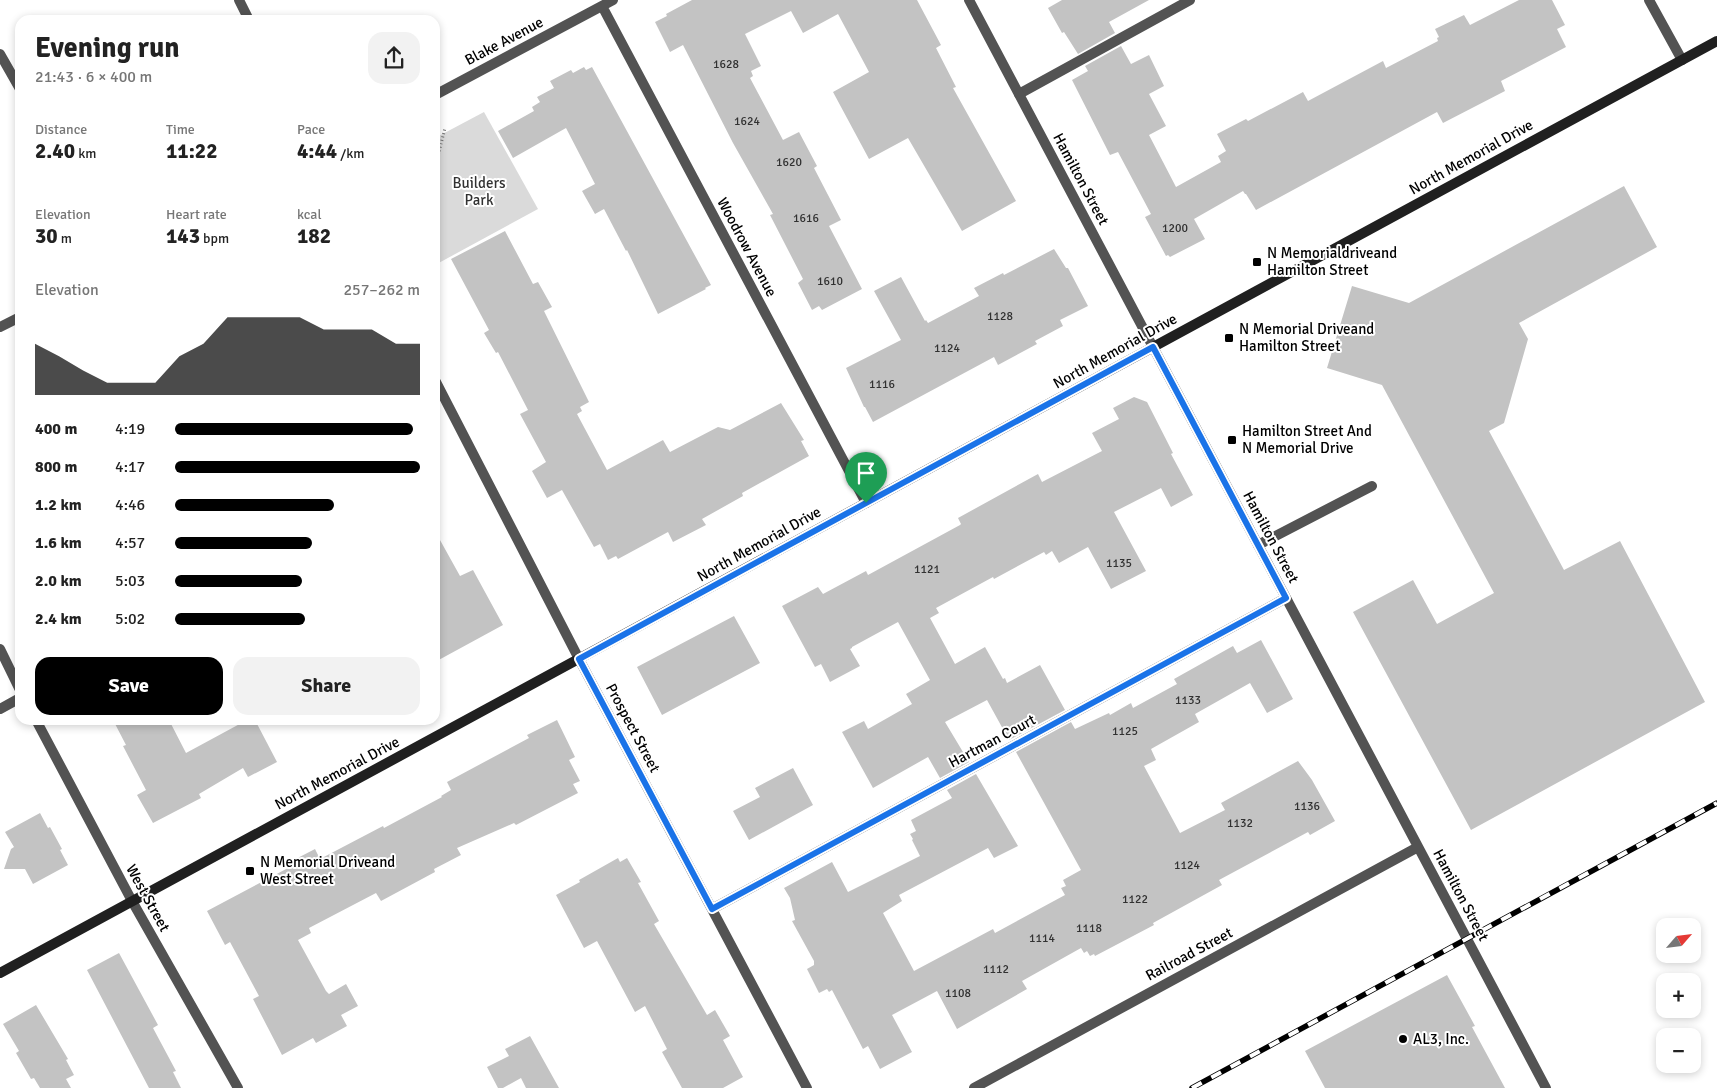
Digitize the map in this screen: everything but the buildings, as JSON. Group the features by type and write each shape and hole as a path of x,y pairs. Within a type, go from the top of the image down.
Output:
{"main road":[{"name":"North Memorial Drive","path":"0,973 1717,41"}],"street":[{"path":"239,0 247,15"},
{"name":"Blake Avenue","path":"440,92 613,0"},
{"name":"Hamilton Street","path":"969,0 1546,1088"},
{"path":"1019,94 1190,0"},
{"path":"1649,0 1682,60"},
{"name":"Woodrow Avenue","path":"602,6 866,503"},
{"path":"0,54 15,80"},
{"path":"0,327 15,319"},
{"name":"Prospect Street","path":"440,390 579,659 807,1088"},
{"path":"1258,545 1372,486"},
{"name":"Hartman Court","path":"712,909 1286,598"},
{"path":"0,648 15,680"},
{"path":"0,709 15,701"},
{"name":"West Street","path":"39,725 132,901 238,1088"},
{"name":"Railroad Street","path":"974,1088 1418,847"}],"path":[{"path":"440,148 445,128"}],"green space":[{"name":"Builders Park","path":"484,112 538,209 440,262 440,135"}],"railway":[{"path":"1192,1088 1717,803"}],"place":[{"name":"N Memorialdriveand Hamilton Street","path":"1257,262"},
{"name":"N Memorial Driveand Hamilton Street","path":"1229,338"},
{"name":"Hamilton Street And N Memorial Drive","path":"1232,440"},
{"name":"N Memorial Driveand West Street","path":"250,871"},
{"name":"AL3, Inc.","path":"1403,1039"}],"route":[{"path":"1153,347 1286,598 712,909 579,659 866,503 1153,347"}]}
